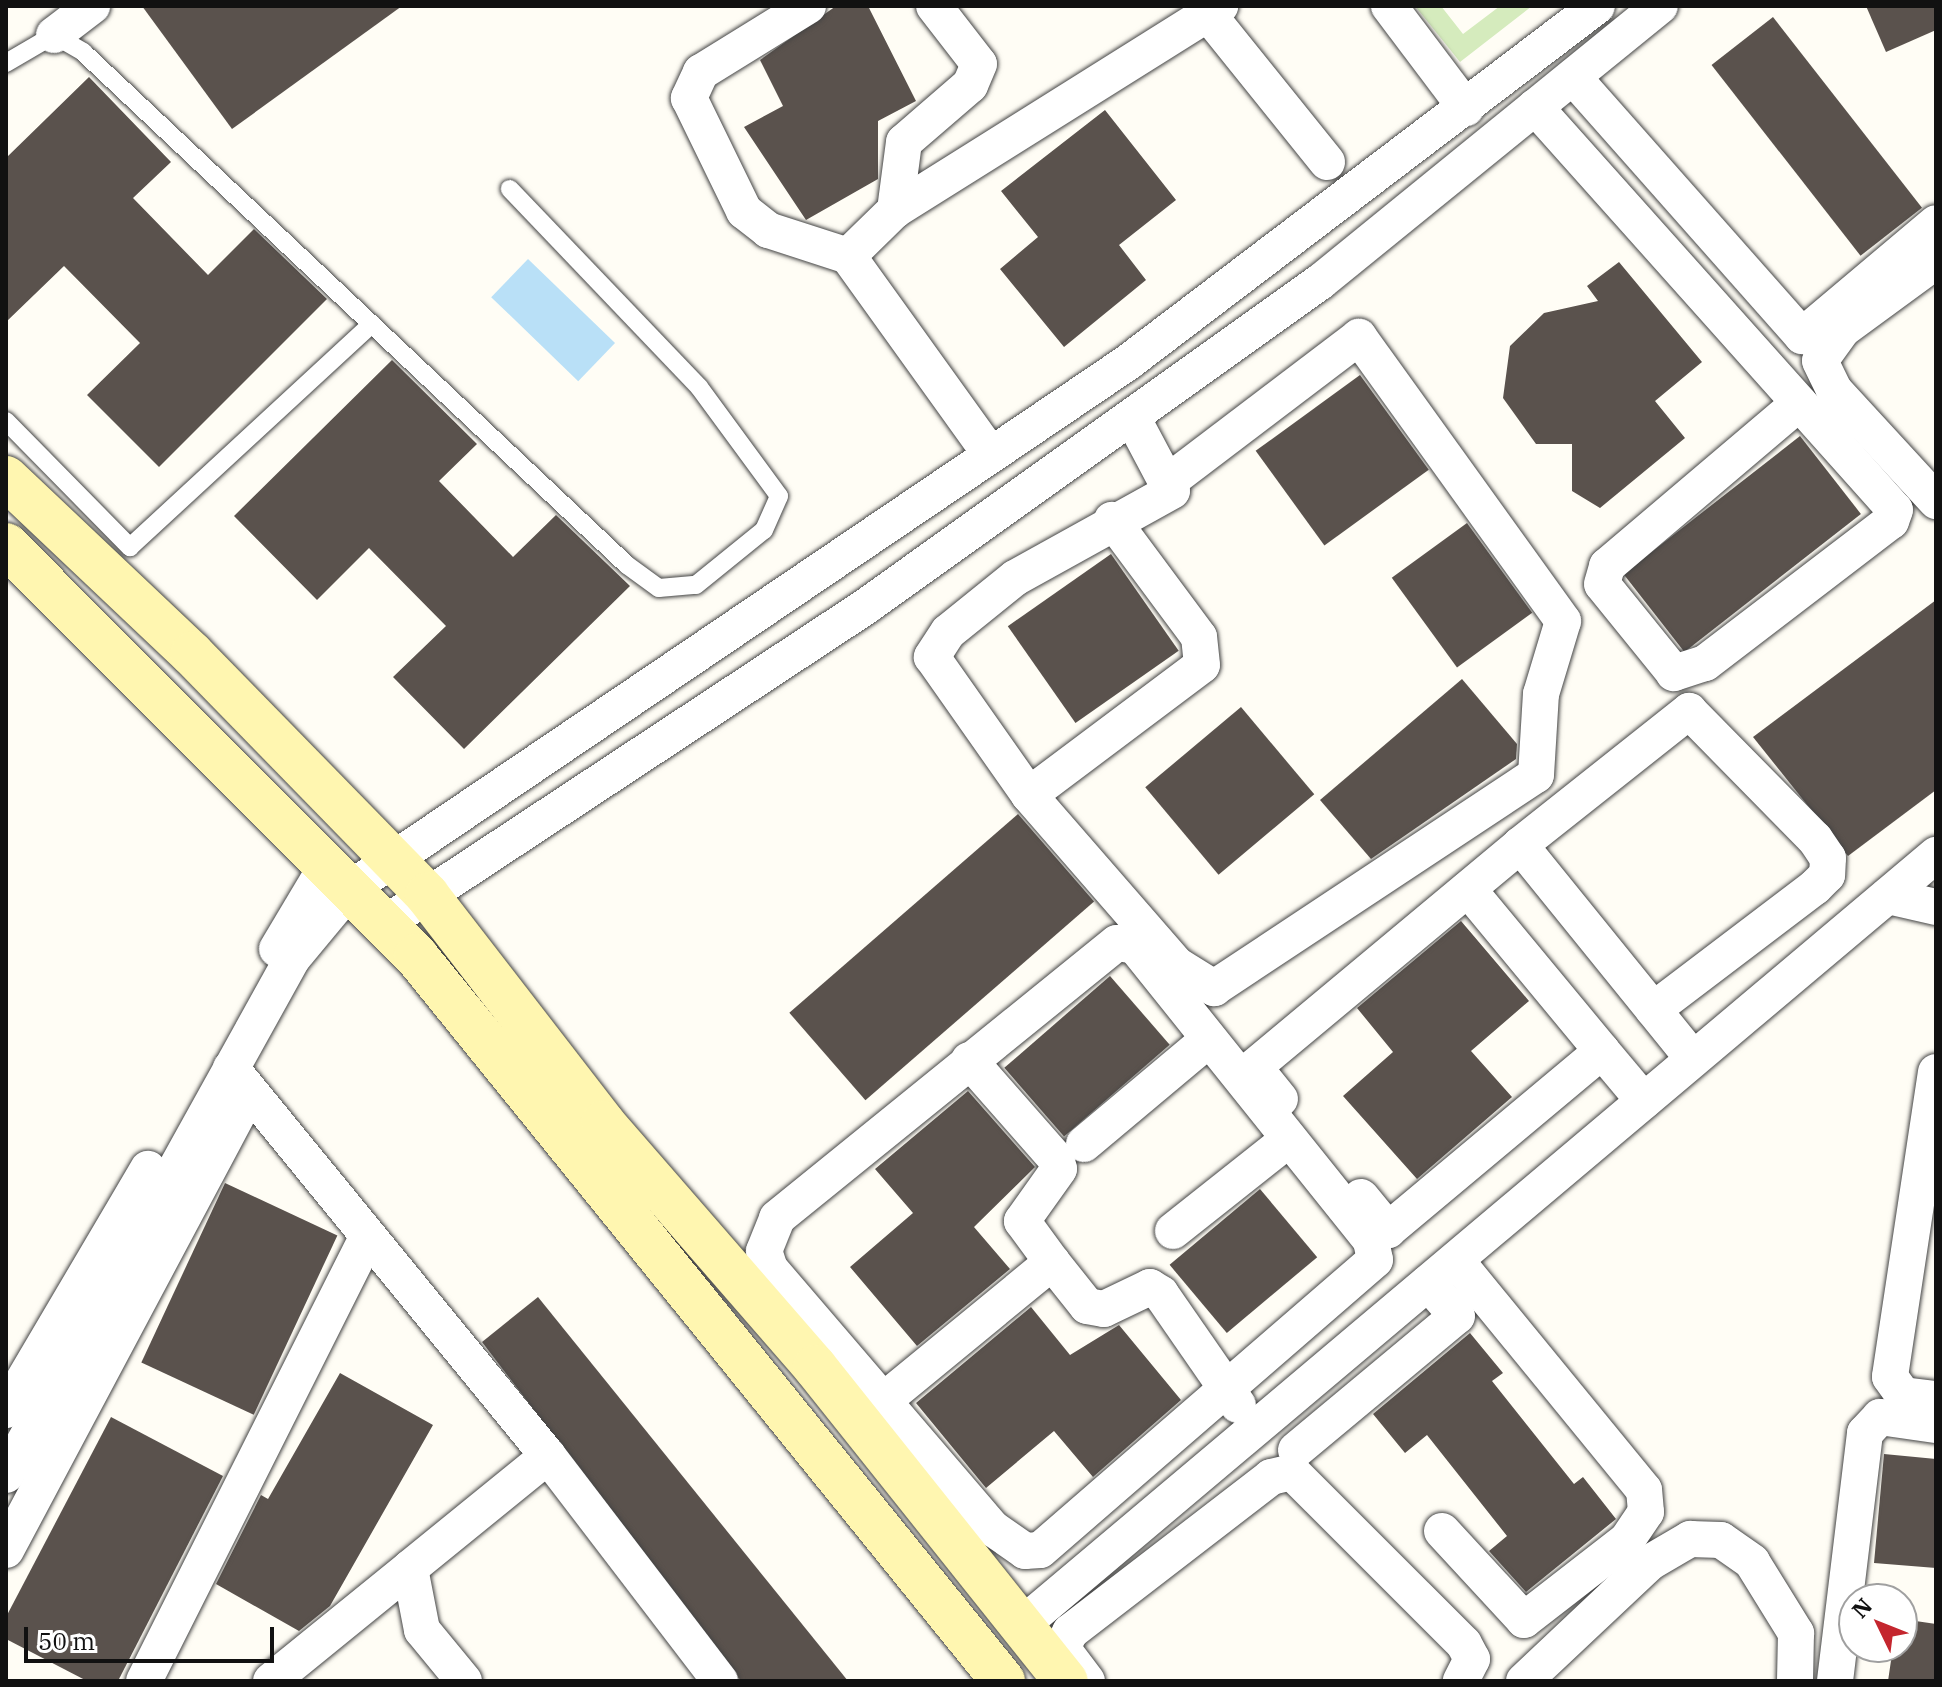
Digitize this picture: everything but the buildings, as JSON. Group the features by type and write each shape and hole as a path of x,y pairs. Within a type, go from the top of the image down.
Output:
{"street":[{"path":"54,35 92,6"},
{"path":"808,6 701,72 689,98 744,211 768,230 848,256 991,455"},
{"path":"895,210 904,142 970,85 979,64 934,6"},
{"path":"1389,6 1466,108"},
{"path":"6,1410 339,876 391,858 1127,363 1597,6"},
{"path":"386,923 865,607 1320,282 1660,6"},
{"path":"848,256 895,210 1214,10 1327,162"},
{"path":"1573,77 1802,336 1936,223"},
{"path":"1535,107 1895,510 1891,521 1705,663 1674,673 1602,584 1607,566 1799,403"},
{"path":"1936,261 1843,329 1820,361 1834,390 1936,501"},
{"path":"1132,417 1167,483 1172,491 1112,520 981,603 932,657 1029,795 1177,965 1214,988 1536,775 1541,694 1562,635 1558,608 1359,337 1167,483"},
{"path":"6,478 118,559 427,895 603,1123 870,1411 993,1529 1025,1551 1040,1550 1375,1260 1371,1241 1135,946 1117,943 969,1060 767,1232 770,1269 870,1411 1023,1624 1066,1681"},
{"path":"1029,795 1202,665 1199,637 1112,520"},
{"path":"6,545 386,923 1003,1681"},
{"path":"829,565 865,607"},
{"path":"1602,1051 1388,1230 1254,1067 1520,845 1689,711 1815,839 1828,858 1827,875 1653,1010"},
{"path":"1520,845 1693,1059"},
{"path":"1023,1624 1936,855"},
{"path":"6,1550 240,1081 292,959 339,876"},
{"path":"1468,889 1644,1101"},
{"path":"1888,896 1936,907"},
{"path":"1084,1144 1209,1039"},
{"path":"969,1060 1056,1159 1059,1169 1022,1221 1087,1306 1104,1309 1150,1287 1161,1294 1238,1376 1283,1405"},
{"path":"1936,1072 1890,1377 1903,1395 1936,1399"},
{"path":"240,1081 548,1456 720,1681"},
{"path":"6,1475 240,1081"},
{"path":"1173,1231 1289,1139"},
{"path":"144,1681 367,1237"},
{"path":"1456,1260 1471,1306"},
{"path":"870,1411 1052,1262"},
{"path":"1428,1283 1471,1306 1644,1490 1646,1512 1627,1540 1524,1620 1442,1531"},
{"path":"1296,1450 1471,1306"},
{"path":"1238,1376 1255,1428"},
{"path":"1835,1681 1865,1433 1880,1417 1936,1425"},
{"path":"271,1681 548,1456"},
{"path":"1214,1463 1244,1498"},
{"path":"1087,1681 1062,1648 1070,1632 1271,1477 1292,1472 1306,1480 1464,1644 1472,1659 1461,1681"},
{"path":"1524,1681 1649,1563 1690,1539 1721,1540 1752,1562 1796,1633 1795,1681"},
{"path":"410,1568 422,1630 464,1681"}],"lane":[{"path":"6,63 54,35 83,52 659,588 696,585 764,530 779,511 771,481 699,387 510,189"},
{"path":"6,421 118,559 372,324"}],"green space":[{"path":"1415,6 1441,6 1463,34 1500,6 1532,6 1460,62"}],"water":[{"path":"528,259 615,343 578,381 491,297"}]}
